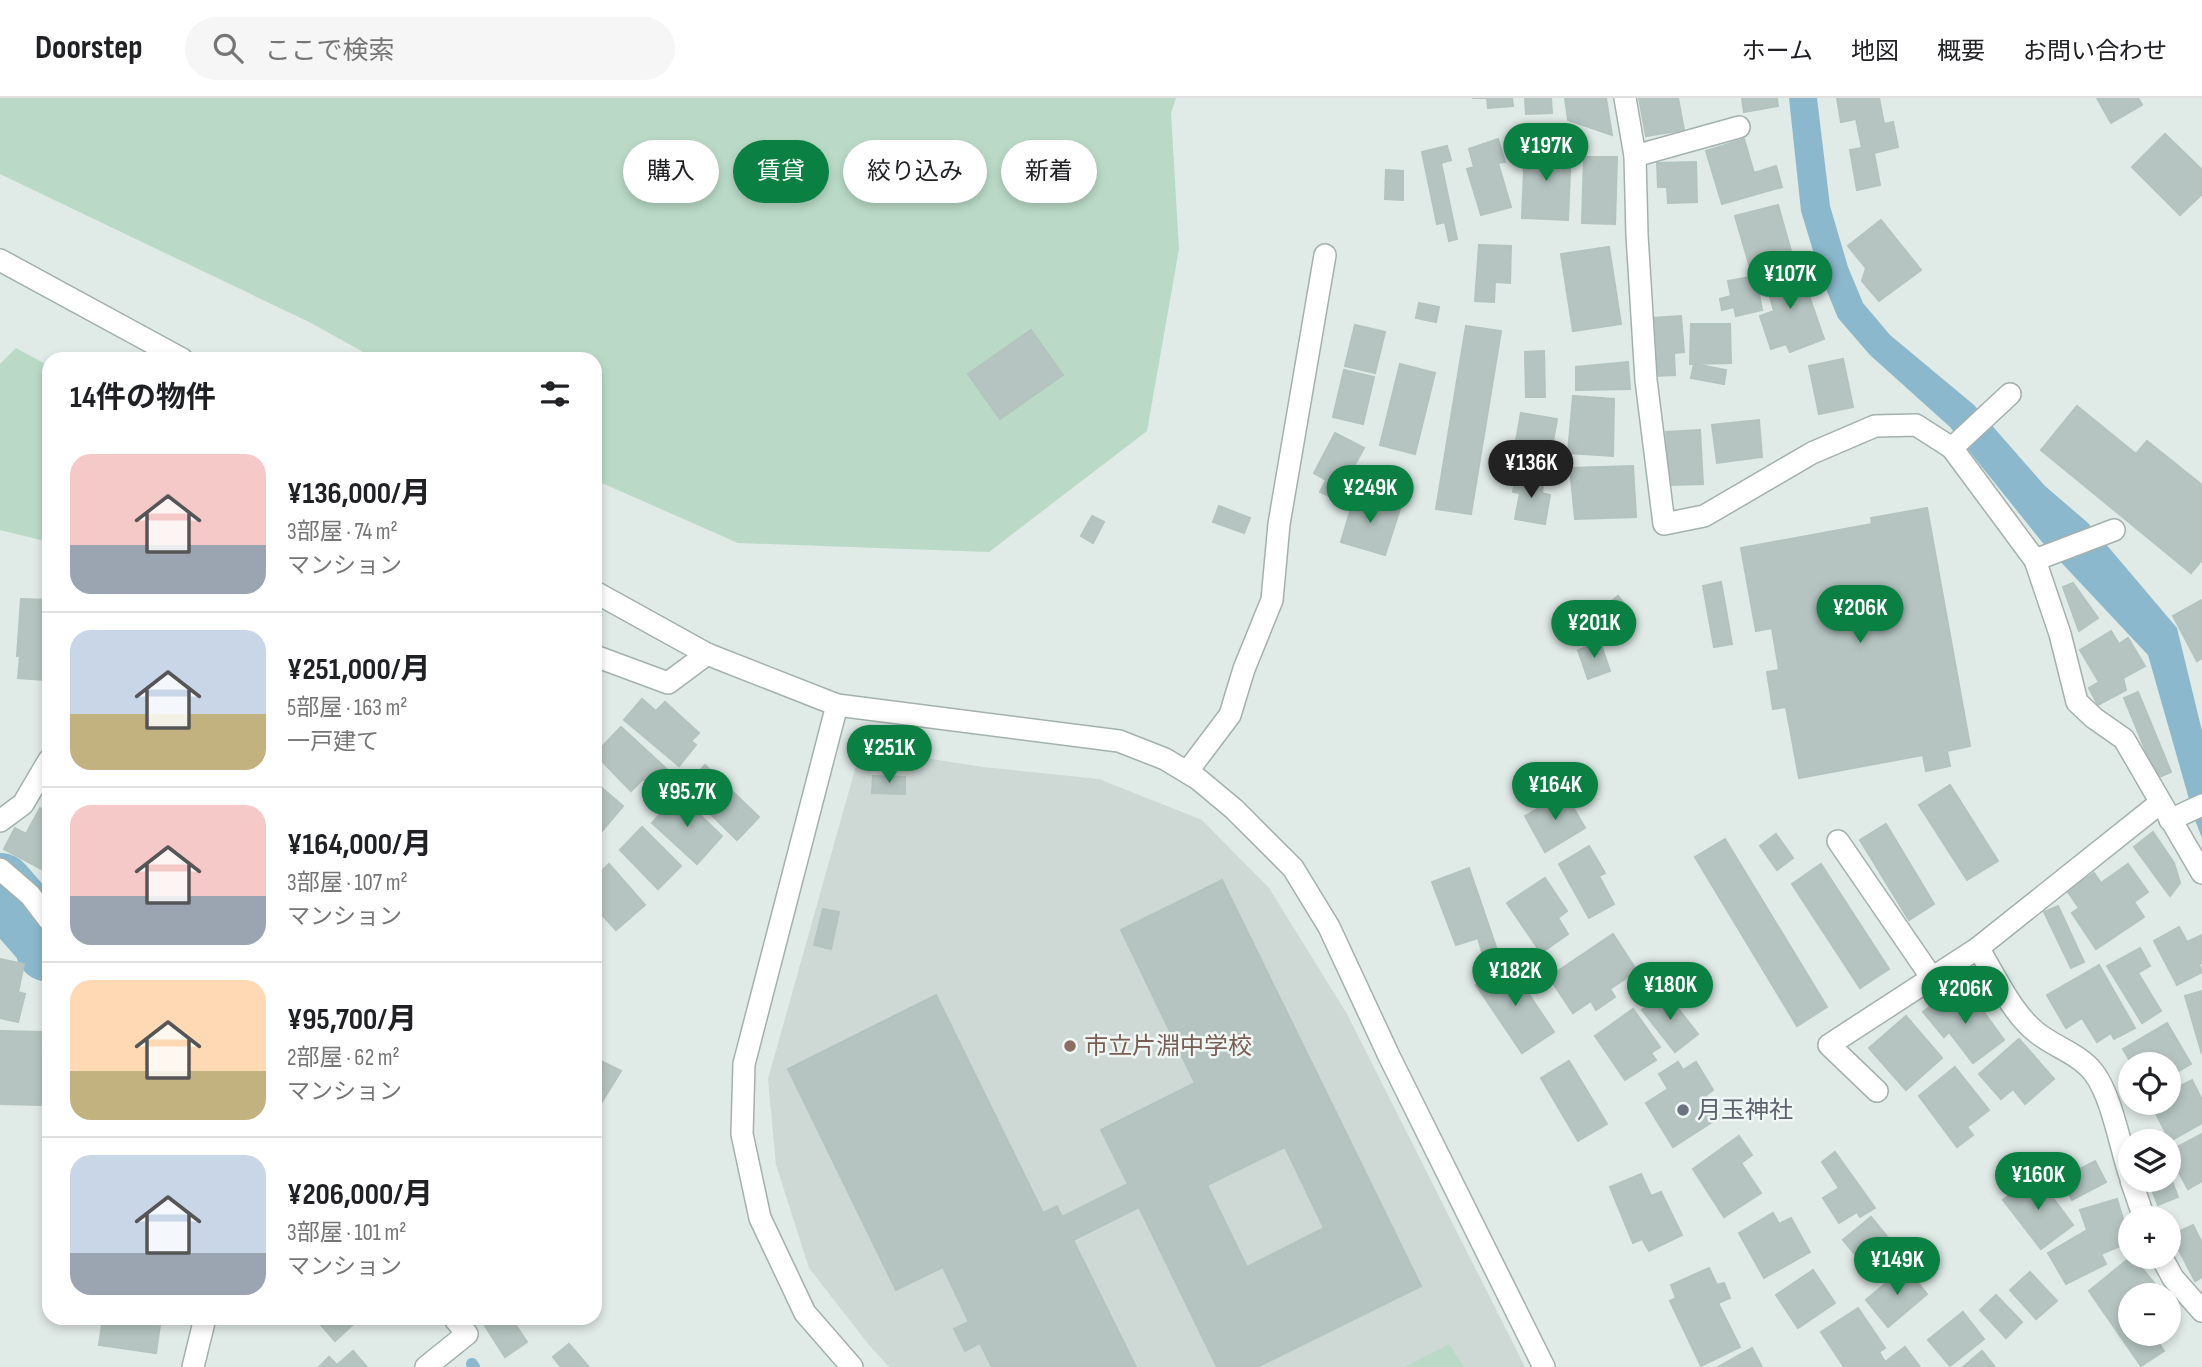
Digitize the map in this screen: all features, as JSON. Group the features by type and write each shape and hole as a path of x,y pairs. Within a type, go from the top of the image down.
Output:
{"street":[{"path":"1625,98 1635,156 1646,380 1664,524 1704,516 1812,453 1875,426 1916,425 1952,448 2035,560 2060,634 2077,702 2124,739 2202,873"},
{"path":"1635,156 1739,127"},
{"path":"1187,772 1230,715 1244,669 1272,600 1279,524 1325,255"},
{"path":"0,260 169,352"},
{"path":"1952,448 2010,394"},
{"path":"2035,560 2114,530"},
{"path":"602,596 707,654 837,705 1119,741 1166,758 1234,809 1293,868 1329,927 1389,1056 1544,1367"},
{"path":"602,659 668,683 707,654"},
{"path":"837,705 744,1064 741,1134 765,1230 805,1313 852,1367"},
{"path":"0,821 23,804 42,772"},
{"path":"1877,1091 1829,1045 1978,948 2139,817 2198,807"},
{"path":"1838,841 1932,978"},
{"path":"0,869 30,895 42,911"},
{"path":"1978,948 2023,1020 2038,1034 2063,1047 2094,1073 2111,1111 2118,1136"},
{"path":"2168,1269 2202,1311"},
{"path":"193,1367 203,1325"},
{"path":"426,1367 467,1334 460,1325"}],"shaded area":[{"name":"市立片淵中学校","path":"861,748 983,767 1099,779 1202,820 1269,888 1347,1014 1525,1367 889,1367 809,1268 776,1165 768,1079"}],"green space":[{"path":"0,98 1176,98 1171,113 1179,249 1147,431 989,552 738,543 602,483 602,352 363,352 309,322 0,174"},
{"path":"16,348 42,362 42,540 0,530 0,364"},
{"path":"1449,1344 1464,1367 1405,1367"}],"water":[{"path":"1789,98 1817,98 1830,206 1848,267 1863,303 1890,335 1974,405 2045,486 2088,523 2177,628 2202,731 2202,838 2148,655 2042,542 1950,427 1870,355 1838,318 1821,277 1801,211"}],"building":[{"path":"1487,98 1512,98 1513,106 1488,108"},
{"path":"1525,98 1551,98 1552,113 1526,114"},
{"path":"1565,98 1606,98 1612,135 1568,120"},
{"path":"1639,98 1678,98 1684,130 1646,136"},
{"path":"1742,98 1777,98 1778,106 1744,112"},
{"path":"1837,98 1879,98 1884,124 1893,122 1898,147 1874,153 1880,185 1857,190 1850,150 1862,148 1856,119 1841,122"},
{"path":"2097,98 2138,98 2142,105 2111,123"},
{"path":"2165,134 2202,170 2202,194 2180,215 2132,167"},
{"path":"1498,139 1505,162 1498,163 1511,207 1481,215 1467,169 1474,167 1469,149"},
{"path":"1744,139 1754,173 1776,166 1782,187 1722,204 1706,151"},
{"path":"1447,146 1451,160 1441,163 1457,239 1449,241 1445,222 1437,224 1422,152"},
{"path":"1525,146 1571,148 1568,220 1522,218"},
{"path":"1584,157 1617,157 1615,224 1582,223"},
{"path":"1696,162 1697,202 1668,203 1667,187 1658,187 1657,163"},
{"path":"1386,170 1403,171 1403,200 1385,199"},
{"path":"1778,205 1791,251 1749,264 1735,216"},
{"path":"1881,220 1921,270 1879,301 1862,281 1866,268 1848,246"},
{"path":"1479,245 1511,246 1510,283 1495,282 1494,302 1475,301"},
{"path":"1609,247 1621,324 1573,331 1561,254"},
{"path":"1798,264 1824,339 1790,352 1786,344 1771,349 1760,316 1774,311 1764,276"},
{"path":"1756,276 1762,310 1736,316 1734,307 1722,310 1720,299 1731,296 1728,281"},
{"path":"1419,303 1439,307 1436,322 1416,318"},
{"path":"1681,316 1684,352 1674,353 1675,375 1654,376 1652,318"},
{"path":"1691,324 1730,324 1731,363 1690,364"},
{"path":"1355,325 1385,332 1375,373 1345,366"},
{"path":"1466,326 1501,331 1471,514 1436,509"},
{"path":"1031,330 1063,375 1000,419 968,374"},
{"path":"1544,351 1545,397 1526,397 1525,352"},
{"path":"1843,359 1853,407 1819,414 1809,366"},
{"path":"1628,362 1630,389 1576,390 1576,367"},
{"path":"1400,364 1435,373 1415,454 1380,445"},
{"path":"1694,364 1726,370 1724,384 1691,378"},
{"path":"1344,370 1374,377 1363,424 1333,417"},
{"path":"1573,396 1614,399 1613,456 1568,453"},
{"path":"2077,406 2136,454 2147,441 2202,485 2202,560 2191,573 2041,450"},
{"path":"1521,413 1557,419 1548,469 1512,463"},
{"path":"1759,420 1762,457 1717,463 1712,425"},
{"path":"1700,430 1703,484 1669,485 1666,432"},
{"path":"1335,433 1364,448 1336,499 1320,492 1326,480 1314,473"},
{"path":"1633,466 1636,517 1575,519 1570,468"},
{"path":"1516,475 1544,479 1542,493 1550,495 1545,524 1515,519 1520,493 1513,492"},
{"path":"1355,495 1400,509 1385,555 1341,542"},
{"path":"1219,506 1250,518 1244,533 1213,522"},
{"path":"1927,508 1970,746 1947,751 1950,766 1926,771 1923,755 1799,778 1786,707 1773,709 1767,672 1779,670 1772,628 1756,631 1741,548 1872,524 1871,518"},
{"path":"1092,516 1104,522 1093,543 1081,536"},
{"path":"1721,582 1732,644 1714,647 1703,586"},
{"path":"2073,583 2098,618 2079,631 2063,587"},
{"path":"1618,596 1632,613 1609,632 1595,615"},
{"path":"21,599 42,600 42,680 18,678 20,656 17,656"},
{"path":"2202,600 2202,658 2197,661 2173,616"},
{"path":"2111,631 2119,644 2128,638 2145,666 2123,678 2126,690 2098,705 2089,688 2099,682 2080,650"},
{"path":"1600,642 1610,671 1588,679 1578,650"},
{"path":"2138,692 2171,772 2157,778 2124,698"},
{"path":"642,699 656,711 665,702 699,733 691,741 696,745 679,766 624,720"},
{"path":"621,727 671,773 655,790 643,779 631,791 602,761 602,747"},
{"path":"705,765 759,817 737,840 684,788"},
{"path":"873,776 905,777 905,794 872,793"},
{"path":"1950,785 1998,861 1967,880 1919,805"},
{"path":"602,788 623,806 602,831"},
{"path":"1565,793 1585,828 1545,852 1525,816"},
{"path":"678,794 722,836 697,864 652,823"},
{"path":"40,808 42,809 42,869 4,849 15,828 26,834"},
{"path":"1886,824 1934,904 1909,920 1860,840"},
{"path":"642,827 681,866 658,889 620,850"},
{"path":"2153,832 2174,863 2180,883 2170,896 2134,847"},
{"path":"1776,834 1793,858 1777,870 1760,846"},
{"path":"1725,839 1827,1007 1797,1026 1695,857"},
{"path":"1589,846 1605,873 1599,876 1614,904 1589,918 1559,864"},
{"path":"609,864 645,905 616,930 602,915 602,870"},
{"path":"1821,864 1889,969 1860,988 1792,884"},
{"path":"2128,864 2148,892 2134,902 2144,917 2096,949 2072,913 2079,908 2068,892 2094,873 2101,883"},
{"path":"1469,868 1497,950 1483,955 1478,938 1456,945 1432,882"},
{"path":"1545,878 1567,911 1558,918 1568,934 1541,953 1507,903"},
{"path":"1222,880 1421,1286 1257,1367 1217,1367 1139,1207 1073,1240 1136,1367 992,1367 980,1343 965,1351 954,1329 969,1322 943,1267 896,1290 788,1069 936,995 1043,1213 1057,1206 1062,1217 1128,1184 1101,1130 1195,1083 1121,930","holes":["1285,1147 1324,1228 1247,1267 1207,1185"]},
{"path":"2058,906 2084,962 2071,968 2044,912"},
{"path":"823,909 839,912 831,949 814,945"},
{"path":"2179,927 2187,942 2202,935 2202,963 2199,964 2202,972 2177,985 2154,941"},
{"path":"1613,934 1637,971 1610,989 1615,997 1596,1010 1591,1001 1573,1013 1549,977"},
{"path":"2140,948 2150,966 2138,973 2161,1011 2142,1023 2107,966"},
{"path":"0,959 24,964 18,992 25,994 18,1022 0,1018"},
{"path":"1508,963 1554,1032 1522,1053 1476,985"},
{"path":"2099,965 2135,1028 2114,1039 2111,1033 2097,1042 2082,1018 2066,1028 2047,995"},
{"path":"2202,991 2202,1054 2185,996"},
{"path":"1665,992 1698,1034 1675,1052 1642,1010"},
{"path":"1947,993 1961,1010 1975,1000 2004,1040 1973,1063 1949,1032 1944,1037 1923,1012"},
{"path":"1633,1009 1660,1047 1651,1053 1656,1060 1625,1080 1595,1036"},
{"path":"1906,1016 1942,1058 1906,1090 1869,1048"},
{"path":"2167,1023 2191,1064 2181,1070 2181,1052 2125,1052 2123,1049"},
{"path":"0,1031 42,1032 42,1105 0,1104"},
{"path":"2019,1039 2054,1079 2025,1104 2013,1089 2001,1099 1979,1074"},
{"path":"1569,1061 1607,1124 1578,1141 1541,1078"},
{"path":"602,1062 621,1071 602,1102"},
{"name":"月玉神社","path":"1678,1062 1683,1070 1696,1062 1713,1090 1706,1095 1720,1117 1673,1147 1646,1103 1668,1089 1659,1074"},
{"path":"1955,1067 1989,1110 1967,1127 1973,1135 1957,1147 1919,1096"},
{"path":"2192,1080 2202,1100 2202,1123 2181,1135 2181,1129 2164,1129 2157,1115 2181,1115 2181,1086"},
{"path":"2202,1134 2202,1181 2188,1189 2181,1176 2181,1145"},
{"path":"1739,1136 1752,1155 1741,1163 1761,1193 1724,1217 1693,1169"},
{"path":"1835,1152 1875,1208 1860,1217 1857,1212 1839,1223 1823,1198 1839,1188 1822,1162"},
{"path":"2095,1161 2106,1182 2072,1200 2061,1179"},
{"path":"1641,1174 1651,1196 1661,1192 1682,1235 1649,1251 1642,1239 1633,1243 1610,1187"},
{"path":"2036,1175 2073,1225 2041,1249 2003,1200"},
{"path":"2153,1192 2176,1192 2178,1197 2158,1205"},
{"path":"2117,1199 2118,1247 2101,1254 2106,1264 2066,1284 2048,1253 2087,1230 2080,1210"},
{"path":"1773,1213 1779,1224 1791,1218 1810,1252 1764,1278 1739,1233"},
{"path":"1871,1217 1904,1257 1876,1280 1843,1240"},
{"path":"2193,1225 2202,1243 2202,1277 2195,1281 2181,1254 2181,1230"},
{"path":"1905,1267 1927,1294 1888,1327 1866,1300"},
{"path":"2118,1267 2143,1269 2154,1283 2118,1283 2118,1333 2089,1291"},
{"path":"1709,1268 1717,1285 1724,1283 1730,1298 1718,1303 1740,1347 1701,1366 1670,1301 1676,1298 1671,1285"},
{"path":"1813,1270 1835,1303 1798,1328 1776,1295"},
{"path":"2030,1272 2057,1301 2036,1319 2010,1290"},
{"path":"1996,1295 2022,1322 2006,1338 1980,1310"},
{"path":"1858,1308 1885,1348 1879,1352 1885,1362 1905,1347 1920,1367 1844,1367 1821,1332"},
{"path":"1963,1312 1984,1339 1950,1366 1928,1340"},
{"path":"102,1325 160,1325 156,1353 99,1345"},
{"path":"321,1325 352,1325 335,1341"},
{"path":"484,1325 516,1325 527,1342 505,1357"},
{"path":"569,1344 589,1367 561,1367 553,1357"},
{"path":"2127,1346 2161,1346 2164,1351 2141,1366"},
{"path":"1752,1348 1762,1367 1718,1367"},
{"path":"353,1351 367,1367 319,1367 329,1357 337,1365"},
{"path":"1982,1351 1995,1367 1963,1367"}],"waterway":[{"path":"0,887 42,935"}],"place":[{"name":"市立片淵中学校","path":"1070,1046"},
{"name":"月玉神社","path":"1683,1110"}]}
